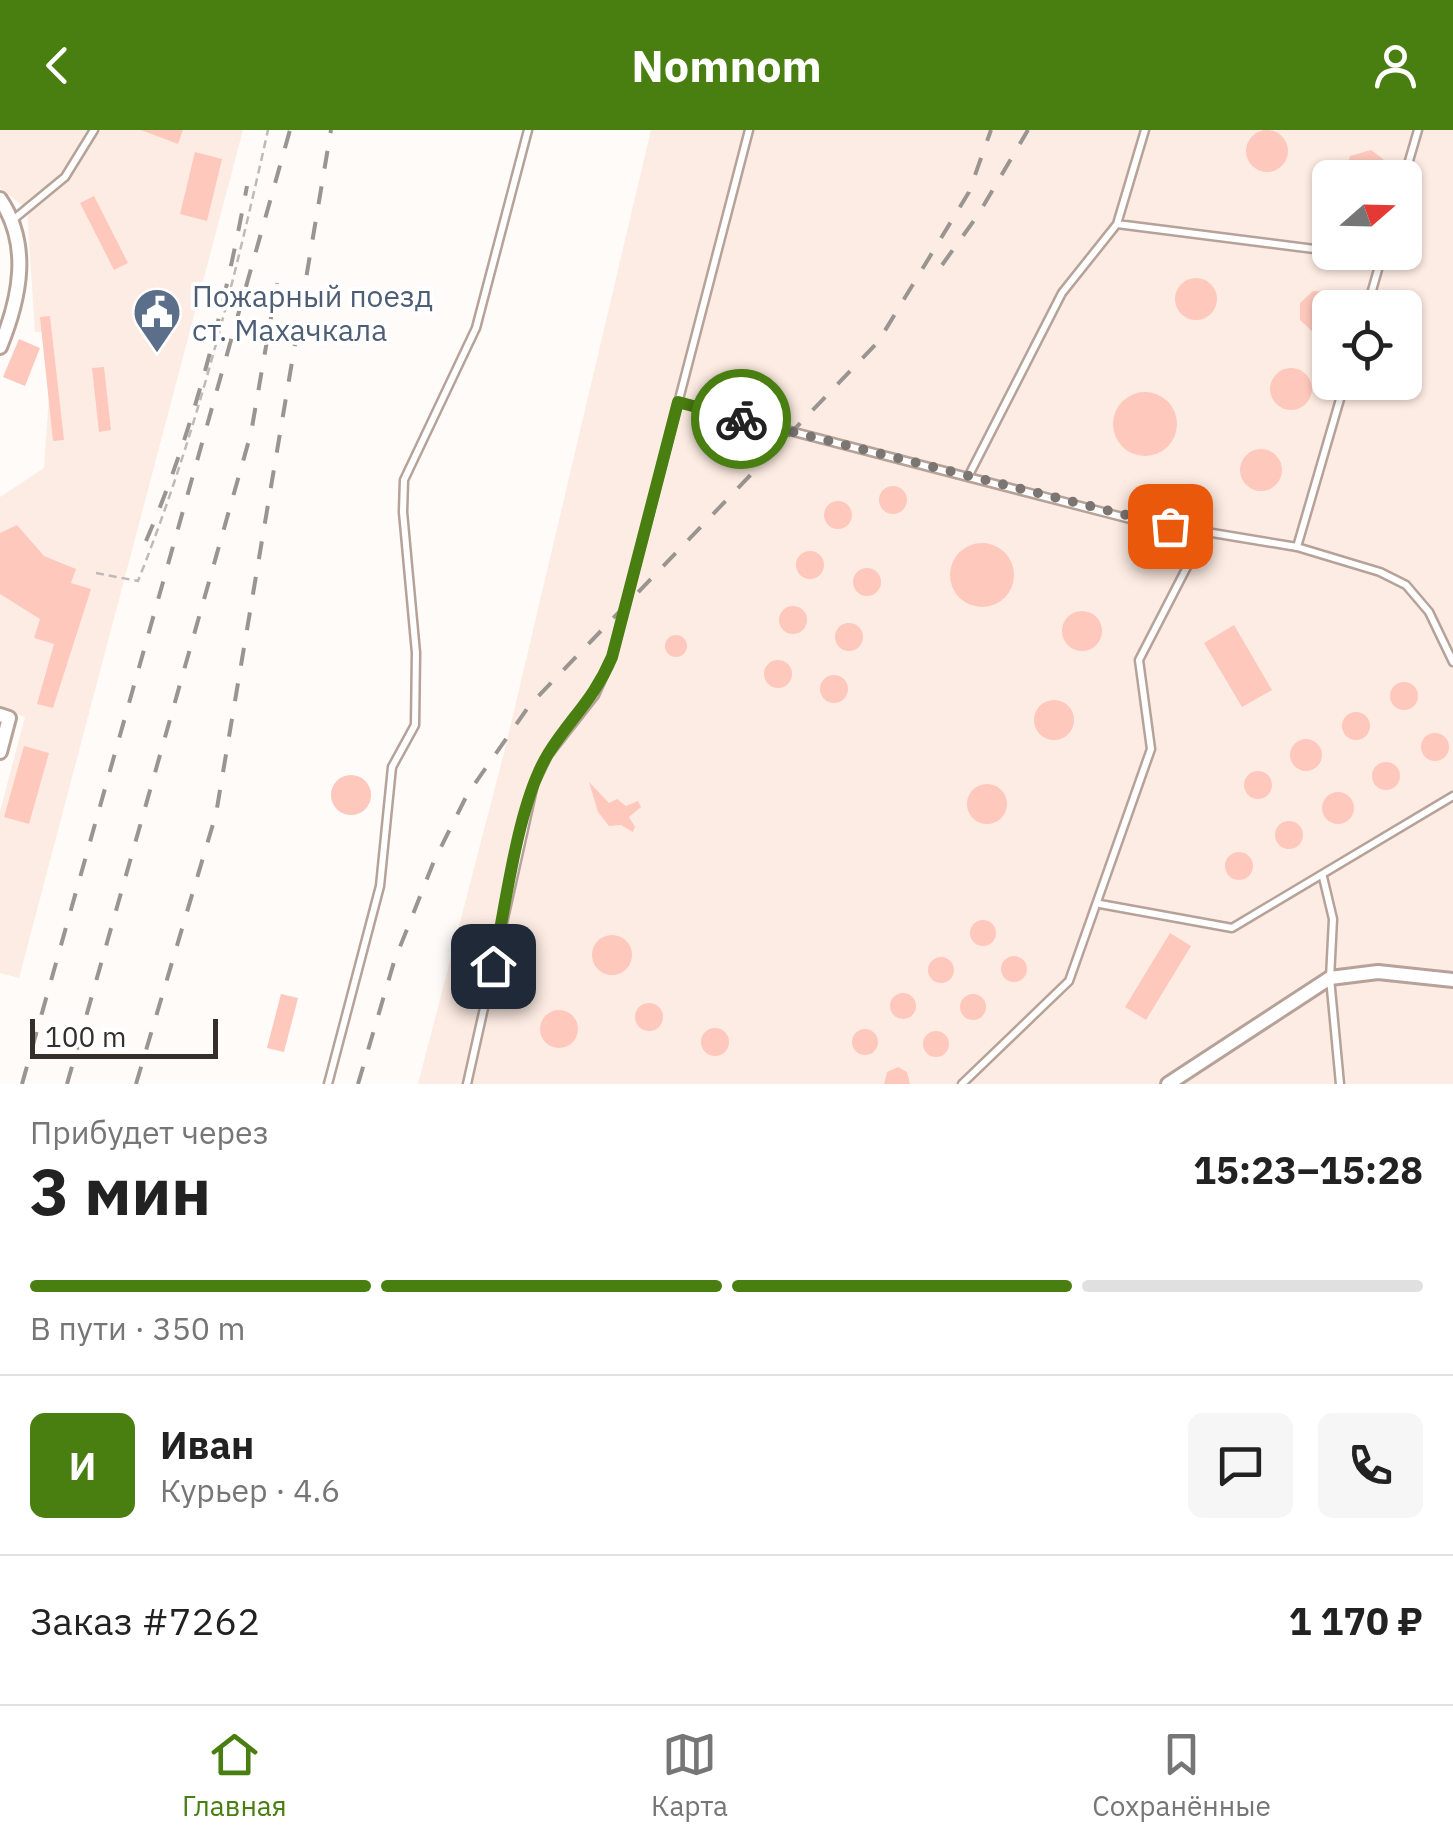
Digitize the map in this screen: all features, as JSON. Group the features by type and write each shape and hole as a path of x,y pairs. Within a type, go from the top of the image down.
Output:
{"street":[{"path":"0,199 14,219 21,252 18,287 0,346"},
{"path":"0,716 9,718 0,752"},
{"path":"1168,1084 1330,978 1378,972 1453,980"}],"lane":[{"path":"14,219 65,177 94,130"},
{"path":"328,1084 380,886 392,766 415,725 416,653 404,527 404,480 476,328 528,130"},
{"path":"467,1084 534,784 548,755 595,695 612,657 750,130"},
{"path":"968,477 1062,293 1117,224 1146,130"},
{"path":"1409,160 1418,130"},
{"path":"1117,224 1312,249"},
{"path":"1297,548 1340,400"},
{"path":"678,402 1134,520 1297,548 1406,585 1429,612 1453,662"},
{"path":"962,1084 1069,981 1100,904 1150,749 1138,660 1205,532"},
{"path":"1100,904 1232,928 1453,796"},
{"path":"1323,877 1333,918 1330,978 1340,1084"}],"path":[{"path":"96,573 138,581 174,491 268,130"}],"shaded area":[{"path":"0,130 243,130 19,978 0,973 0,811 25,717 0,707 0,497 44,468 50,380 46,332 35,332 27,209 0,188"},
{"path":"651,130 1453,130 1453,1084 418,1084 505,749"}],"building":[{"path":"141,130 183,130 178,144"},
{"path":"1267,130 1282,136 1288,151 1282,166 1267,172 1252,166 1246,151 1252,136"},
{"path":"1371,150 1383,160 1349,160 1350,156"},
{"path":"195,152 222,159 207,221 180,214"},
{"path":"94,196 128,263 114,270 80,203"},
{"path":"1196,278 1211,284 1217,299 1211,314 1196,320 1181,314 1175,299 1181,284"},
{"path":"1312,292 1312,331 1300,320 1300,303"},
{"path":"50,316 64,440 53,441 40,317"},
{"path":"19,339 40,348 25,386 3,377"},
{"path":"104,367 111,430 99,432 92,368"},
{"path":"1283,369 1299,369 1311,381 1311,397 1299,409 1283,409 1271,397 1271,381"},
{"path":"1145,392 1168,401 1177,424 1168,447 1145,456 1122,447 1113,424 1122,401"},
{"path":"1261,449 1276,455 1282,470 1276,485 1261,491 1246,485 1240,470 1246,455"},
{"path":"893,486 903,490 907,500 903,510 893,514 883,510 879,500 883,490"},
{"path":"838,501 848,505 852,515 848,525 838,529 828,525 824,515 828,505"},
{"path":"17,525 44,556 76,569 71,583 91,589 53,708 37,704 54,644 34,638 40,619 0,594 0,533"},
{"path":"982,543 1005,552 1014,575 1005,598 982,607 959,598 950,575 959,552"},
{"path":"810,551 820,555 824,565 820,575 810,579 800,575 796,565 800,555"},
{"path":"867,568 877,572 881,582 877,592 867,596 857,592 853,582 857,572"},
{"path":"793,606 803,610 807,620 803,630 793,634 783,630 779,620 783,610"},
{"path":"1082,611 1096,617 1102,631 1096,645 1082,651 1068,645 1062,631 1068,617"},
{"path":"849,623 859,627 863,637 859,647 849,651 839,647 835,637 839,627"},
{"path":"1234,625 1272,690 1242,707 1204,643"},
{"path":"676,635 684,638 684,654 676,657 668,654 665,646 668,638"},
{"path":"778,660 788,664 792,674 788,684 778,688 768,684 764,674 768,664"},
{"path":"834,675 844,679 848,689 844,699 834,703 824,699 820,689 824,679"},
{"path":"1404,682 1414,686 1418,696 1414,706 1404,710 1394,706 1390,696 1394,686"},
{"path":"1054,700 1068,706 1074,720 1068,734 1054,740 1040,734 1034,720 1040,706"},
{"path":"1356,712 1366,716 1370,726 1366,736 1356,740 1346,736 1342,726 1346,716"},
{"path":"1435,733 1445,737 1449,747 1445,757 1435,761 1425,757 1421,747 1425,737"},
{"path":"1306,739 1318,743 1322,755 1318,767 1306,771 1294,767 1290,755 1294,743"},
{"path":"24,746 49,753 29,824 4,817"},
{"path":"1386,762 1396,766 1400,776 1396,786 1386,790 1376,786 1372,776 1376,766"},
{"path":"1258,771 1268,775 1272,785 1268,795 1258,799 1248,795 1244,785 1248,775"},
{"path":"351,775 365,781 371,795 365,809 351,815 337,809 331,795 337,781"},
{"path":"589,782 609,803 617,799 626,806 638,801 641,807 629,817 635,827 633,832 621,825 609,826 598,812"},
{"path":"987,784 1001,790 1007,804 1001,818 987,824 973,818 967,804 973,790"},
{"path":"1338,792 1350,796 1354,808 1350,820 1338,824 1326,820 1322,808 1326,796"},
{"path":"1289,821 1299,825 1303,835 1299,845 1289,849 1279,845 1275,835 1279,825"},
{"path":"1239,852 1249,856 1253,866 1249,876 1239,880 1229,876 1225,866 1229,856"},
{"path":"983,920 992,924 996,933 992,942 983,946 974,942 970,933 974,924"},
{"path":"1170,933 1191,946 1146,1020 1125,1007"},
{"path":"612,935 626,941 632,955 626,969 612,975 598,969 592,955 598,941"},
{"path":"1014,956 1023,960 1027,969 1023,978 1014,982 1005,978 1001,969 1005,960"},
{"path":"941,957 950,961 954,970 950,979 941,983 932,979 928,970 932,961"},
{"path":"903,993 912,997 916,1006 912,1015 903,1019 894,1015 890,1006 894,997"},
{"path":"281,994 298,998 284,1052 267,1048"},
{"path":"973,994 982,998 986,1007 982,1016 973,1020 964,1016 960,1007 964,998"},
{"path":"649,1003 659,1007 663,1017 659,1027 649,1031 639,1027 635,1017 639,1007"},
{"path":"559,1010 573,1015 578,1029 573,1043 559,1048 545,1043 540,1029 545,1015"},
{"path":"715,1028 725,1032 729,1042 725,1052 715,1056 705,1052 701,1042 705,1032"},
{"path":"865,1029 874,1033 878,1042 874,1051 865,1055 856,1051 852,1042 856,1033"},
{"path":"936,1031 945,1035 949,1044 945,1053 936,1057 927,1053 923,1044 927,1035"},
{"path":"898,1067 907,1072 910,1084 884,1084 887,1072"}],"railway":[{"path":"22,1084 290,130"},
{"path":"136,1084 216,814 331,130"},
{"path":"358,1084 394,962 434,861 467,795 529,706 878,342 969,192 991,130"},
{"path":"942,265 978,215 1028,130"},
{"path":"146,541 179,455 206,366 247,186"},
{"path":"67,1084 251,433 277,283"}],"way so far":[{"path":"741,419 1170,526"}],"place":[{"name":"Пожарный поезд ст. Махачкала","path":"157,354"}],"route":[{"path":"493,966 534,784 548,755 595,695 612,657 678,402 741,419"}]}
